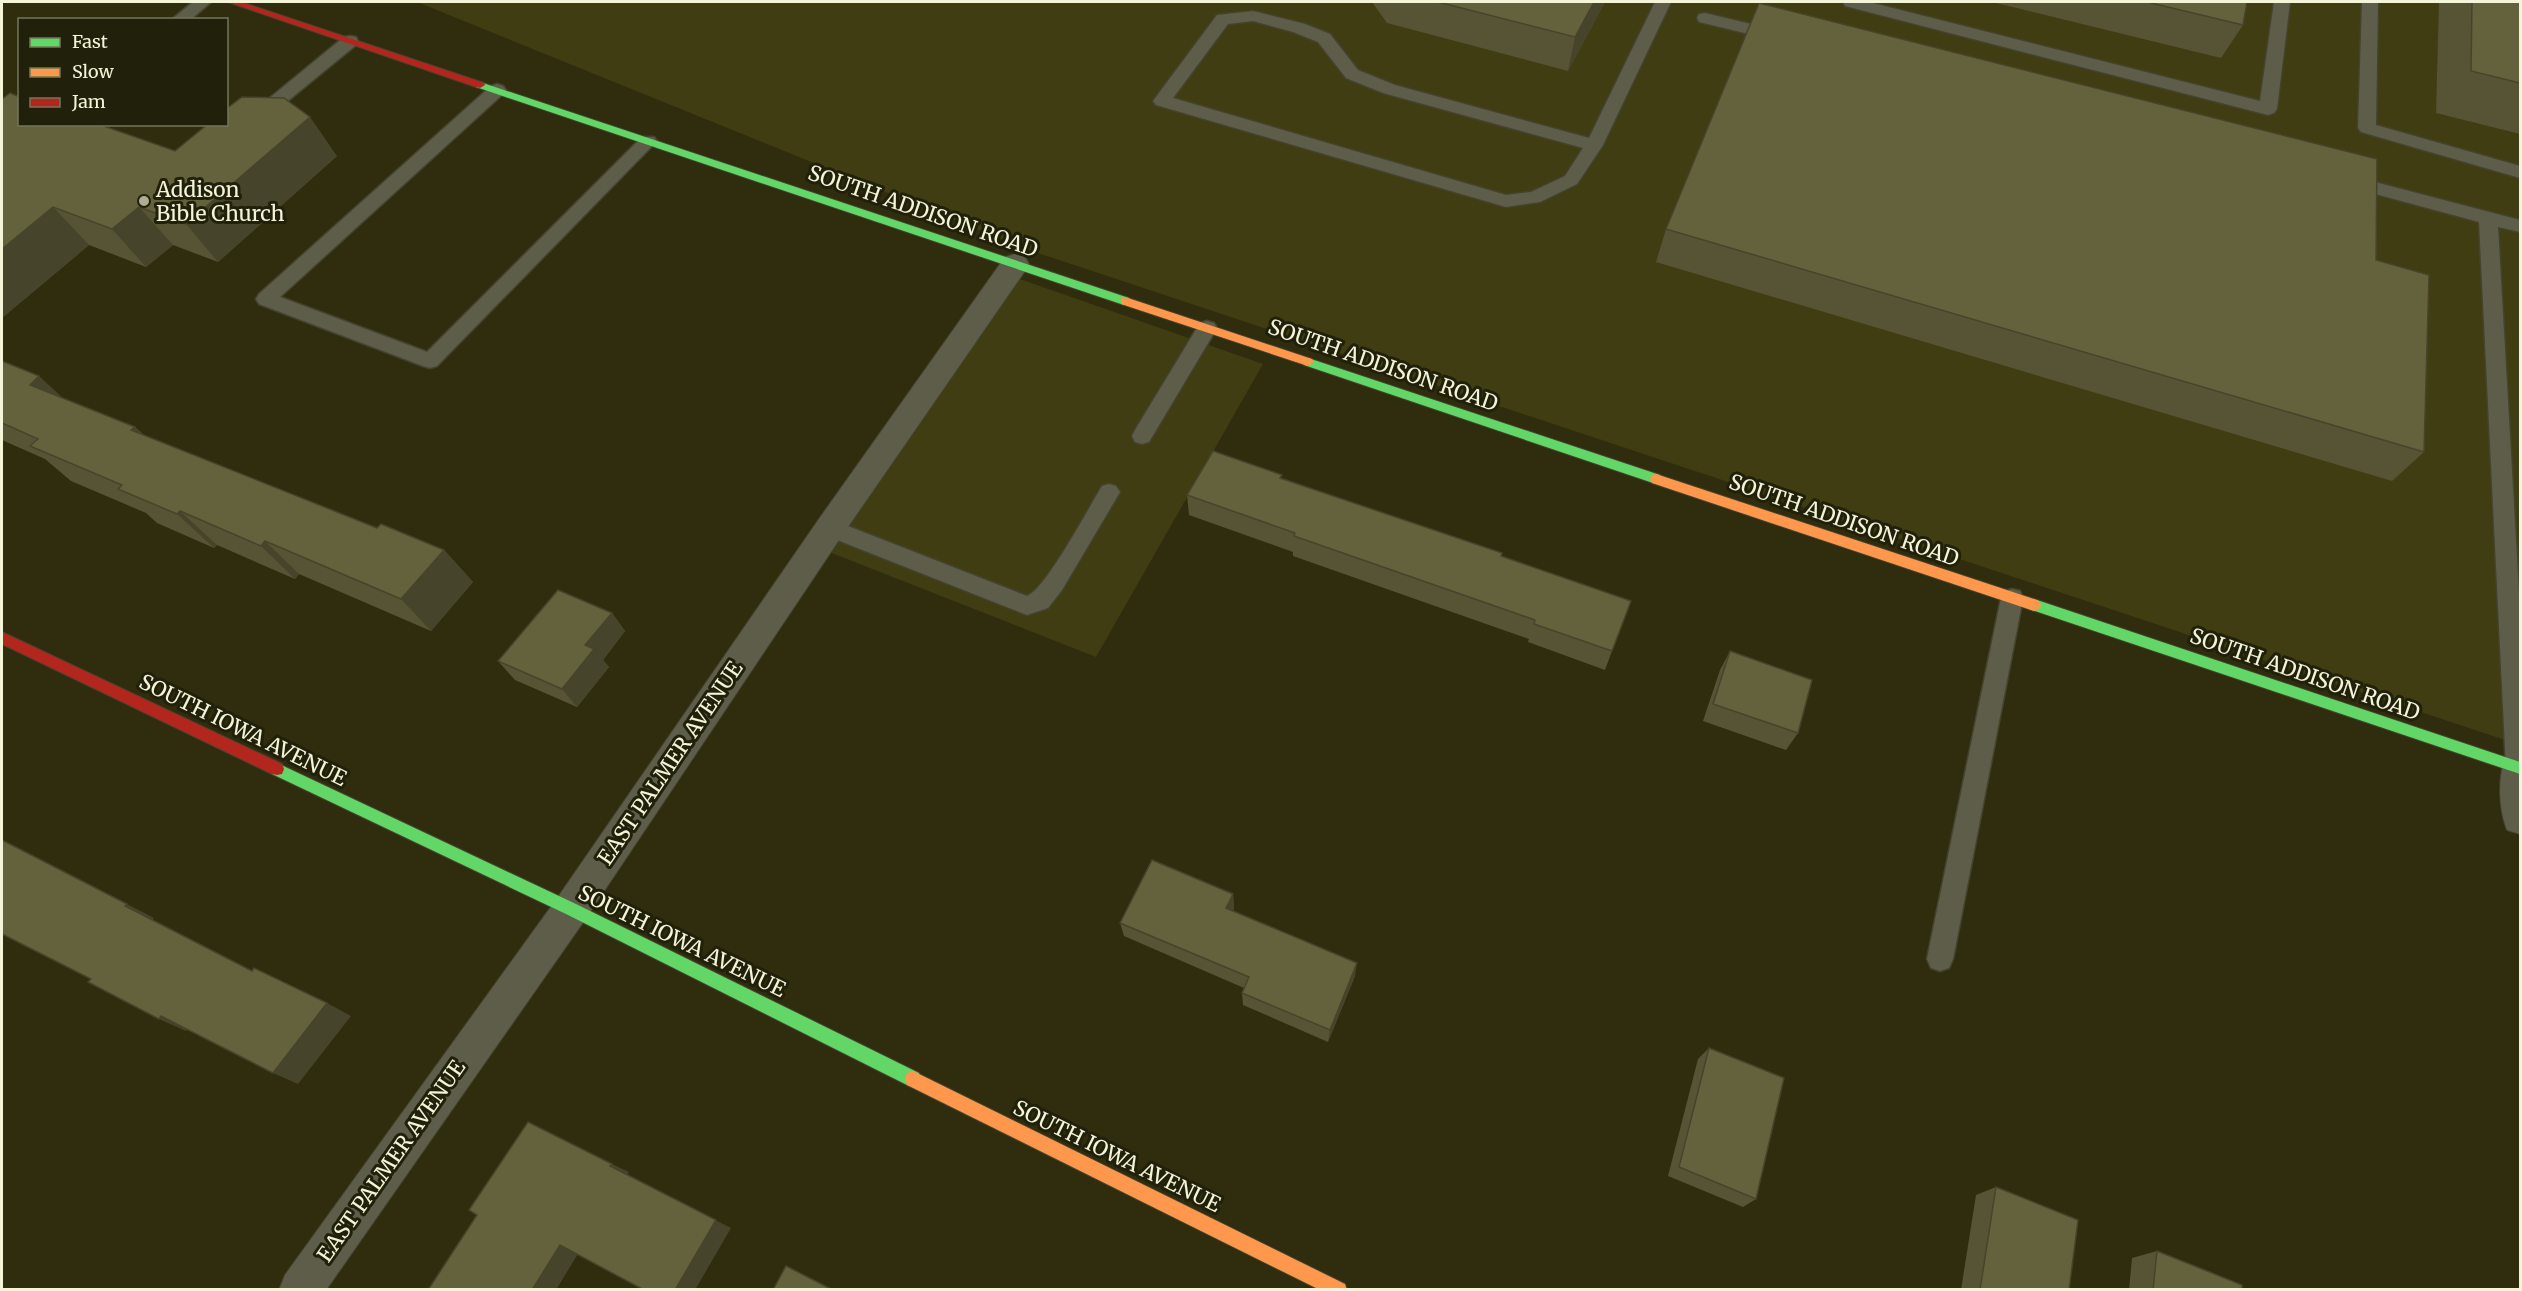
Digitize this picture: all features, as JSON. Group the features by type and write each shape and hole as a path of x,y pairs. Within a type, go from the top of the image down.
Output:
{"street":[{"name":"SOUTH ADDISON ROAD","path":"233,2 2519,768"},
{"name":"EAST PALMER AVENUE","path":"300,1290 571,909 830,528 1016,264"},
{"name":"SOUTH IOWA AVENUE","path":"2,638 571,909 1339,1290"},
{"path":"2519,768 2520,819"}],"lane":[{"path":"182,18 203,2"},
{"path":"1594,145 1389,89 1352,74 1324,38 1299,28 1253,16 1223,19 1162,101 1506,201 1534,198 1571,180 1594,145 1663,2"},
{"path":"1851,2 2268,109 2282,2"},
{"path":"2370,2 2367,128 2520,172"},
{"path":"1705,18 1798,41"},
{"path":"226,126 240,131 350,41"},
{"path":"497,90 266,299 430,361 648,141"},
{"path":"2332,177 2520,226"},
{"path":"2488,218 2514,571 2519,768"},
{"path":"1142,436 1207,328"},
{"path":"830,528 1027,606 1040,601 1054,584 1109,492"},
{"path":"1940,959 2012,598"}],"shaded area":[{"path":"417,2 2520,2 2520,745 1026,249"},
{"path":"1017,278 1263,364 1096,657 824,550"}],"building":[{"path":"1438,2 1594,2 1575,37"},
{"path":"2147,2 2247,2 2243,25"},
{"path":"2472,2 2520,2 2520,83 2471,71"},
{"path":"1759,3 2377,159 2376,260 2429,275 2424,452 1666,229"},
{"path":"10,93 18,96 18,126 104,126 175,151 206,126 228,126 228,108 242,97 284,98 310,117 186,224 139,207 112,229 53,207 2,249 2,99"},
{"path":"2,361 39,376 30,385 135,427 131,430 377,528 381,524 444,550 401,599 265,541 261,546 180,511 177,514 118,489 122,485 30,446 38,439 2,423"},
{"path":"1213,451 1282,475 1280,478 1502,553 1501,556 1631,601 1612,651 1534,624 1535,620 1294,536 1295,533 1187,495"},
{"path":"558,590 612,613 585,645 594,649 562,689 498,661"},
{"path":"1730,651 1812,680 1798,733 1713,704"},
{"path":"2,840 252,971 254,968 327,1003 273,1073 161,1016 159,1019 88,982 91,979 2,934"},
{"path":"1152,860 1233,894 1226,908 1357,963 1330,1030 1242,993 1249,977 1120,923"},
{"path":"1709,1048 1784,1078 1756,1199 1679,1167"},
{"path":"528,1122 716,1220 675,1290 644,1290 560,1245 532,1290 428,1290 477,1215 469,1210"},
{"path":"1996,1187 2078,1220 2069,1290 1980,1290"},
{"path":"2157,1251 2242,1285 2242,1290 2153,1290"},
{"path":"786,1266 833,1290 773,1290"}],"traffic: fast":[{"path":"480,85 1125,301"},
{"path":"1308,362 1656,479"},
{"path":"2034,605 2520,768"},
{"path":"277,769 571,909 913,1079"}],"traffic: slow":[{"path":"1125,301 1308,362"},
{"path":"1656,479 2034,605"},
{"path":"913,1079 1339,1290"}],"traffic: jam":[{"path":"233,2 480,85"},
{"path":"2,638 277,769"}],"place":[{"name":"Addison Bible Church","path":"144,201"}]}
